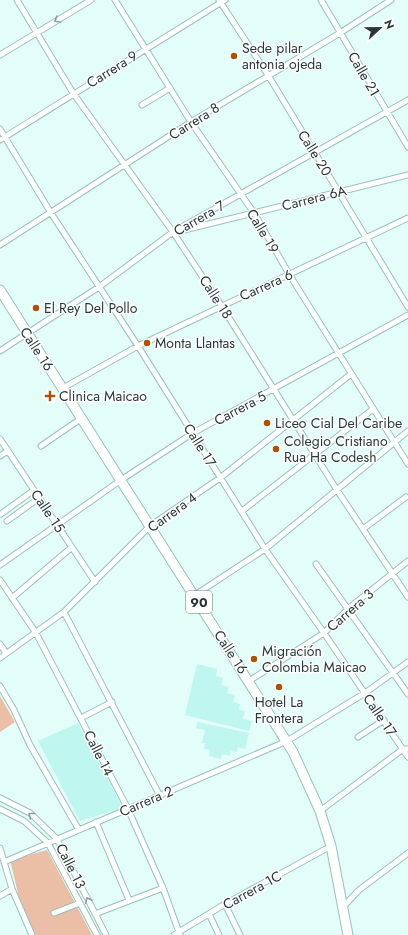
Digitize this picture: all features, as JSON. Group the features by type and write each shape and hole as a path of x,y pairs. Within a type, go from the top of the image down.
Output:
{"highway":[{"name":"Calle 16","path":"0,290 287,741 320,811 331,846 348,935"}],"street":[{"name":"Calle 18","path":"17,0 73,93 173,232 276,389 337,490 408,597"},
{"path":"0,55 91,0"},
{"name":"Calle 19","path":"115,0 191,122 240,195 254,213 289,274 408,464"},
{"name":"Calle 21","path":"321,0 408,147"},
{"name":"Carrera 8","path":"0,245 191,122 340,33 391,0"},
{"name":"Carrera 9","path":"2,138 222,1"},
{"name":"Calle 20","path":"222,1 314,154 368,238 408,307"},
{"path":"142,105 170,88"},
{"name":"Carrera 7","path":"0,350 99,287 173,232 408,100"},
{"name":"Calle 17","path":"0,129 2,138 138,346 265,549 384,720 406,749 408,757"},
{"name":"Carrera 6A","path":"173,232 408,175"},
{"name":"Carrera 6","path":"63,388 138,346 221,305 368,238 408,218"},
{"name":"Carrera 5","path":"0,565 121,480 193,433 339,355 408,316"},
{"name":"Carrera 4","path":"0,658 64,612 96,582 150,526 220,478 351,374"},
{"path":"242,511 373,409"},
{"path":"41,446 82,418"},
{"path":"195,595 265,549 408,431"},
{"name":"Calle 15","path":"0,439 96,582"},
{"path":"0,456 8,451"},
{"path":"1,514 34,490"},
{"path":"363,529 406,497"},
{"path":"7,521 39,498"},
{"path":"12,598 72,547"},
{"name":"Carrera 3","path":"250,681 324,633 349,608 408,561"},
{"path":"316,564 349,608 408,694"},
{"name":"Calle 14","path":"0,580 36,633 82,718 128,809 163,888 180,933"},
{"path":"64,612 160,796"},
{"path":"0,644 6,653"},
{"name":"Carrera 2","path":"4,862 287,741 365,693 394,674 408,662"},
{"path":"0,686 14,710 30,745 79,830"},
{"path":"82,718 112,702"},
{"path":"358,737 384,720"},
{"path":"320,811 406,749"},
{"name":"Calle 13","path":"0,798 30,813 57,839 106,935"},
{"name":"Calle 13","path":"0,809 24,820 48,843 97,935"},
{"path":"96,822 129,900"},
{"name":"Carrera 1C","path":"174,935 180,933 225,904 331,846"},
{"path":"0,850 12,889 32,935"},
{"path":"343,908 358,890 408,853"},
{"path":"95,914 163,888"},
{"path":"0,896 12,889"},
{"path":"54,913 80,903"},
{"path":"225,904 240,935"},
{"path":"209,914 219,935"}],"shaded area":[{"path":"197,664 217,669 216,676 223,678 221,685 229,687 227,693 235,695 233,702 240,704 239,710 245,711 243,719 252,721 249,731 185,715"},
{"path":"0,696 15,722 0,732"},
{"path":"197,722 249,733 245,749 238,747 237,752 231,751 230,756 222,754 221,759 209,756 210,750 204,749 205,743 202,743 205,730 196,728"},
{"path":"78,723 123,808 80,821 38,741"},
{"path":"47,850 92,935 36,935 21,906 10,860"}],"place":[{"name":"Sede pilar antonia ojeda","path":"234,56"},
{"name":"El Rey Del Pollo","path":"36,308"},
{"name":"Monta Llantas","path":"147,343"},
{"name":"Clinica Maicao","path":"50,396"},
{"name":"Liceo Cial Del Caribe","path":"267,423"},
{"name":"Colegio Cristiano Rua Ha Codesh","path":"276,449"},
{"name":"Migración Colombia Maicao","path":"254,659"},
{"name":"Hotel La Frontera","path":"279,687"}]}
